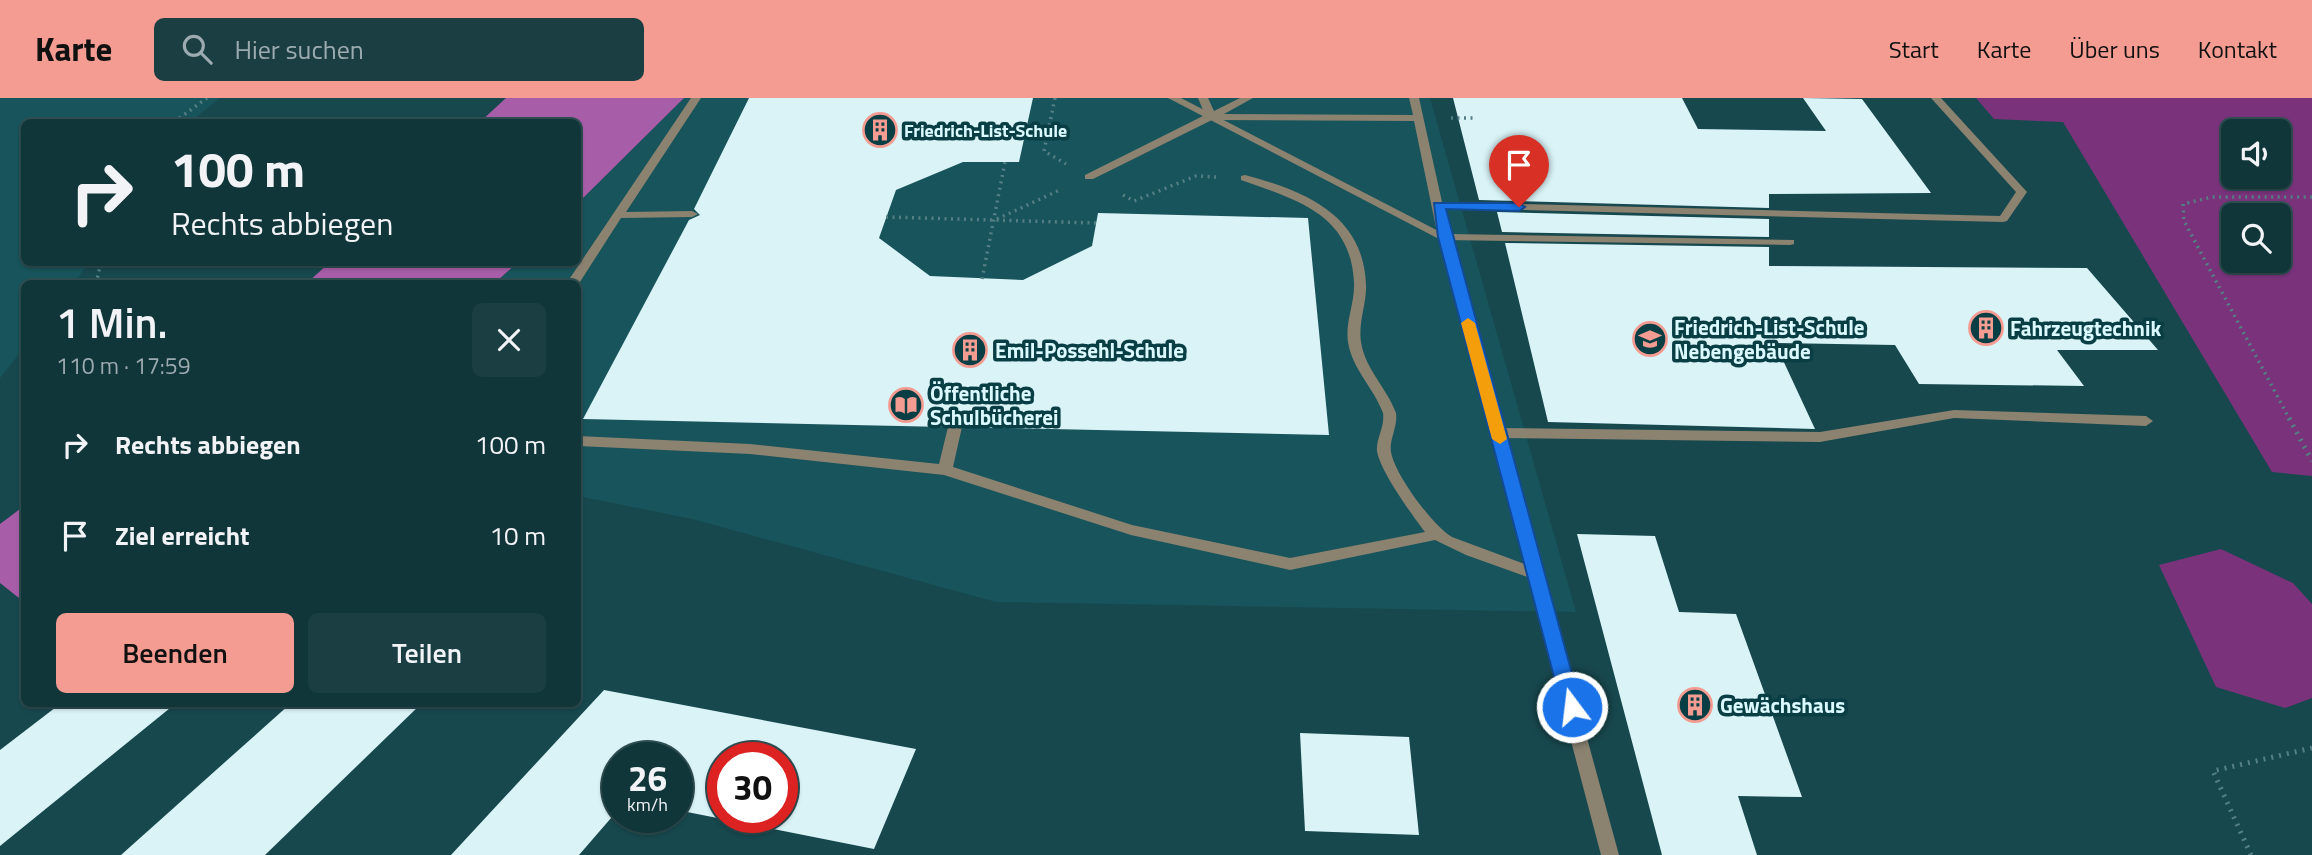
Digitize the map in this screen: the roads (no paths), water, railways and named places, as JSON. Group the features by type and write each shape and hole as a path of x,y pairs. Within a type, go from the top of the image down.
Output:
{"street":[{"path":"575,280 696,98"},
{"path":"1173,98 1444,237 1790,242"},
{"path":"1203,98 1210,117"},
{"path":"1088,177 1248,98"},
{"path":"1414,98 1444,237 1611,855"},
{"path":"1438,205 2003,219 2022,192 1936,98"},
{"path":"1210,117 1419,118"},
{"path":"1245,178 1297,197 1342,225 1359,265 1360,285 1354,340 1362,366 1387,406 1391,419 1391,430 1383,448 1386,465 1435,535"},
{"path":"618,215 692,214"},
{"path":"1498,433 1820,437 1954,414 2146,421"},
{"path":"945,470 955,427"},
{"path":"581,441 750,449 945,470 1131,530 1290,564 1435,535 1536,574"}],"place":[{"name":"Friedrich-List-Schule","path":"880,130"},
{"name":"Fahrzeugtechnik","path":"1986,328"},
{"name":"Friedrich-List-Schule Nebengebäude","path":"1650,339"},
{"name":"Emil-Possehl-Schule","path":"970,350"},
{"name":"Öffentliche Schulbücherei","path":"906,405"},
{"name":"Gewächshaus","path":"1695,705"}]}
